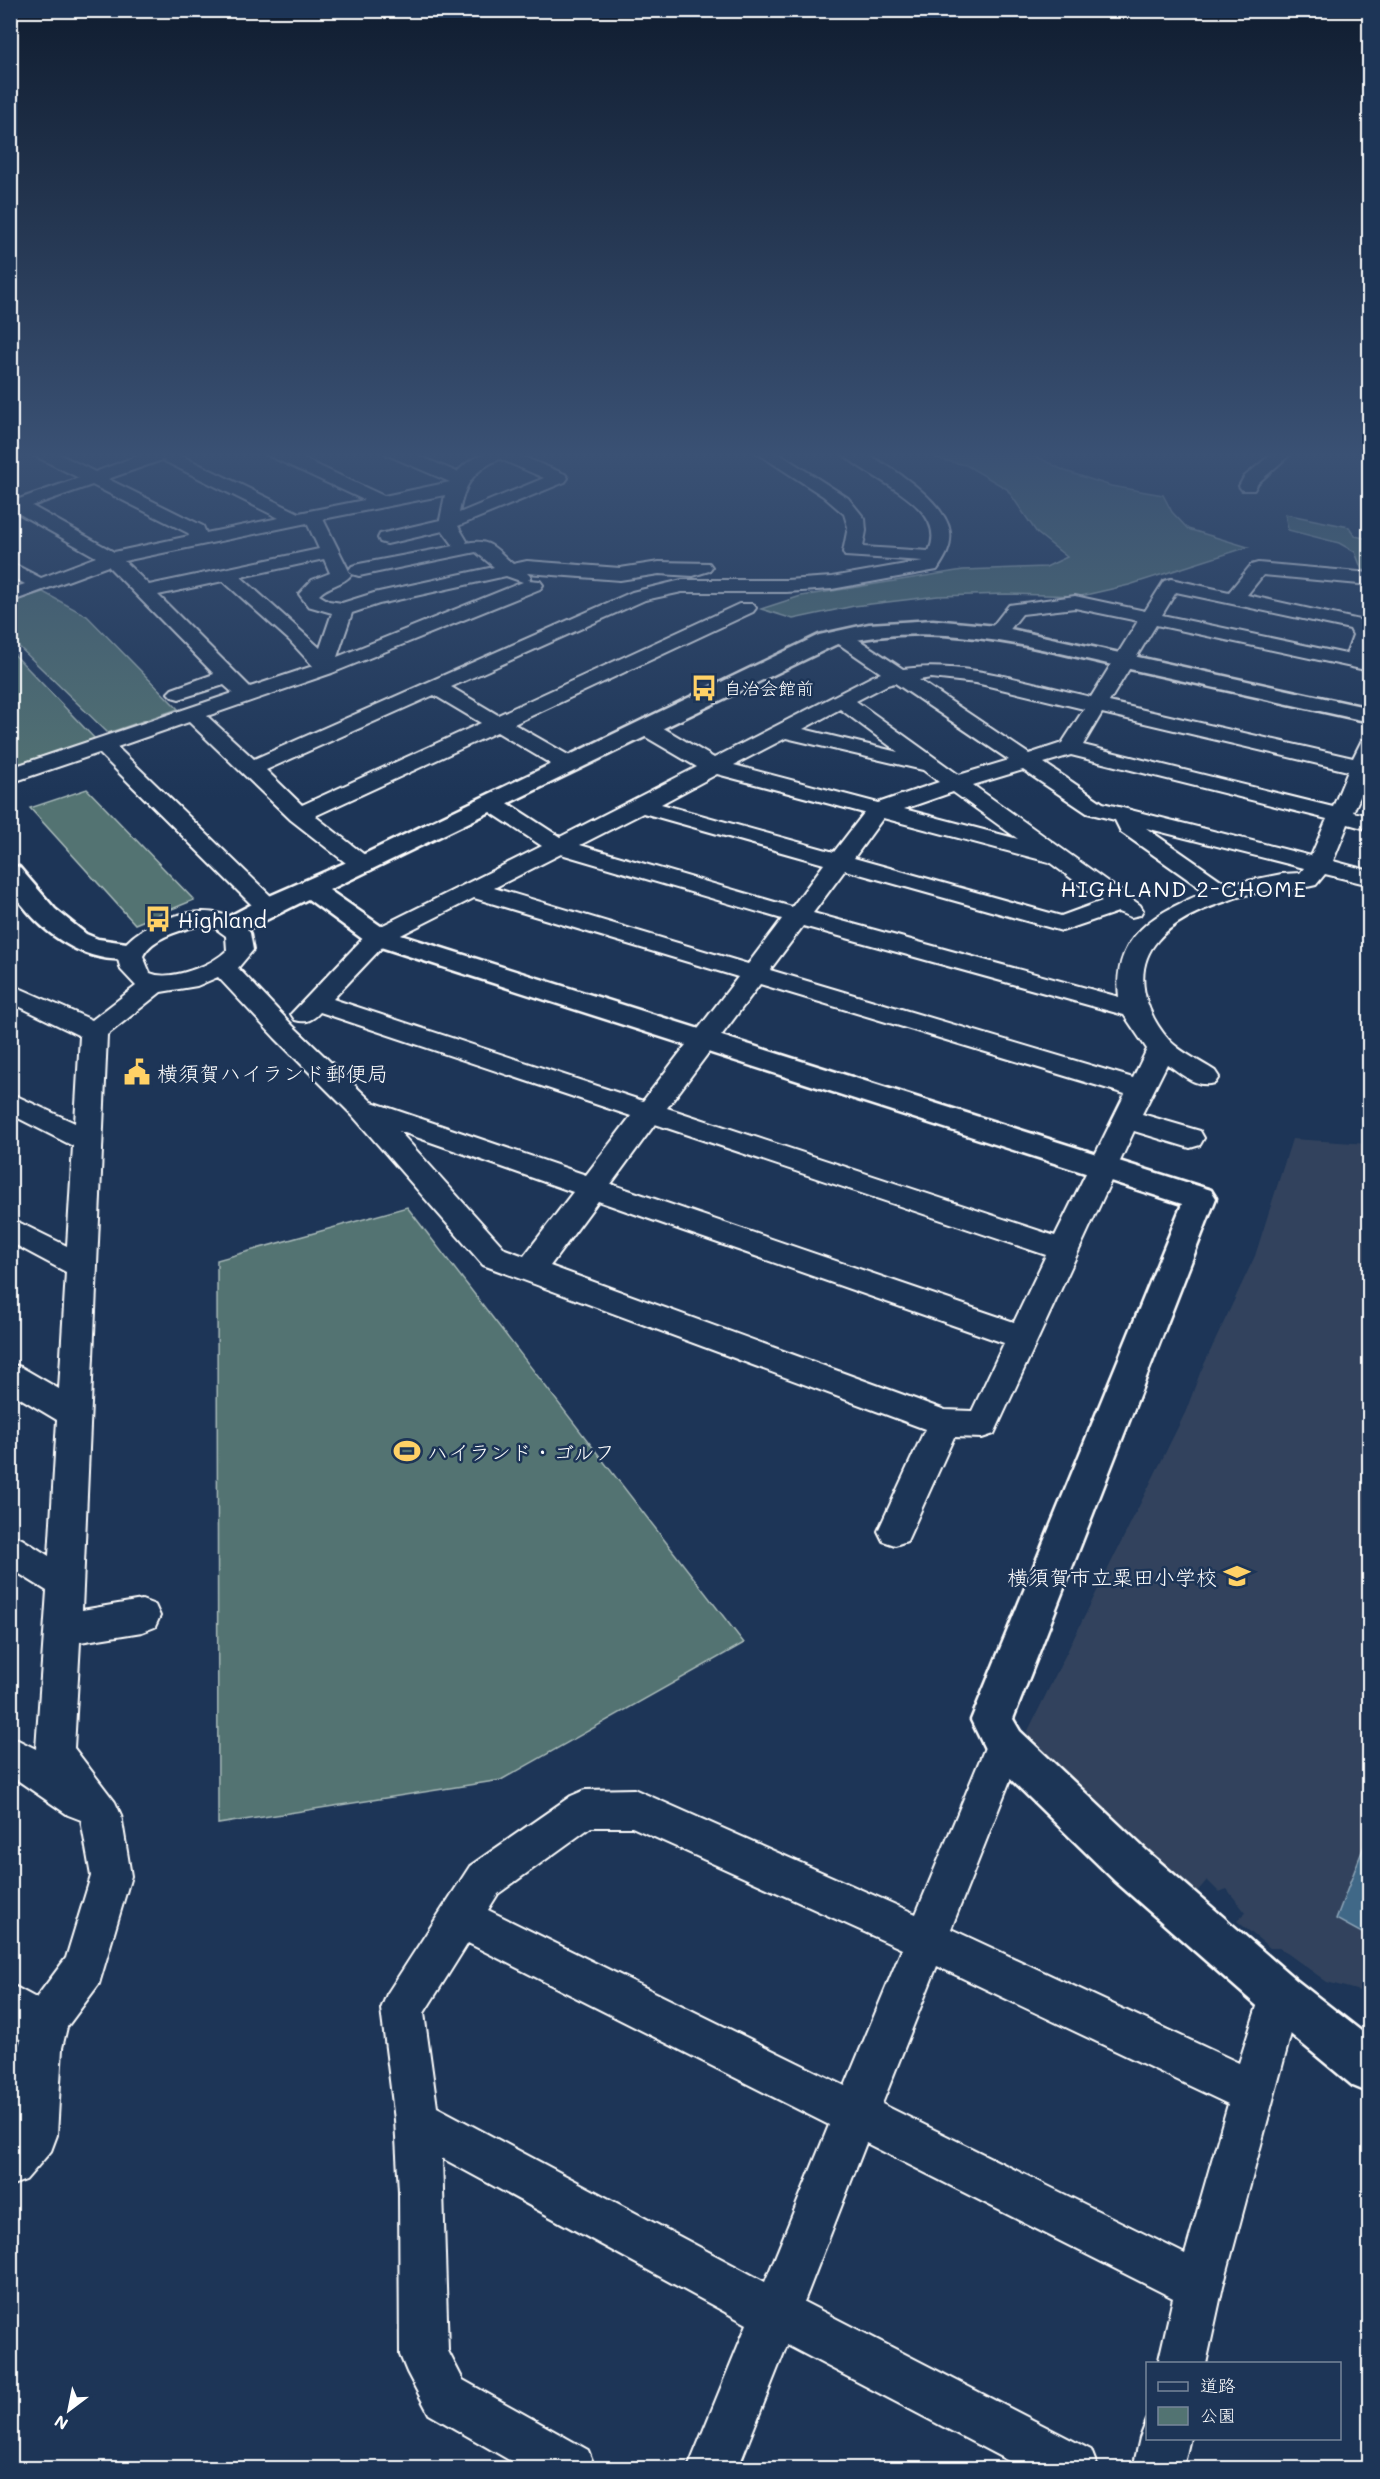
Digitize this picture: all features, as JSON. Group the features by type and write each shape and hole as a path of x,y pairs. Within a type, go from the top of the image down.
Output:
{"street":[{"path":"10,596 87,567"},
{"path":"119,567 248,697"},
{"path":"143,592 261,567"},
{"path":"337,567 341,575 319,584 309,594 317,604 343,609 374,599 526,567 620,574 658,568 693,570 703,567"},
{"path":"359,570 376,567"},
{"path":"10,776 248,697 533,585 505,567"},
{"path":"250,768 639,596 682,586 786,586 831,583 926,567"},
{"path":"10,568 39,584"},
{"path":"1235,597 1257,569 1370,579"},
{"path":"227,574 325,667"},
{"path":"997,633 1016,609 1075,602 1151,618 1361,663 1363,621 1171,585 1151,618 1096,705 1070,748"},
{"path":"299,815 746,608"},
{"path":"325,667 343,609"},
{"path":"232,926 268,906 363,865 827,640 870,630 916,626 958,627 997,633 1370,715"},
{"path":"840,636 1095,808 1370,878"},
{"path":"284,1032 378,937 641,805 880,680 931,672 953,673 1365,768"},
{"path":"179,693 229,676"},
{"path":"434,687 569,765"},
{"path":"842,701 937,768 1119,903 1156,927"},
{"path":"192,714 299,815 363,865"},
{"path":"647,728 712,766 1058,857"},
{"path":"784,730 937,768"},
{"path":"103,745 268,906"},
{"path":"1204,1077 1161,1048 1135,1010 1131,987 1131,967 1138,949 1156,927 1224,893 1282,881 1307,879 1319,866 1339,816 1365,768 1370,745"},
{"path":"531,1269 877,811 1070,748 1370,823"},
{"path":"492,802 558,846 797,916 1135,1010"},
{"path":"641,805 1062,924 1119,903"},
{"path":"1125,816 1129,827 1224,893"},
{"path":"12,877 52,923 71,937 91,945 131,951 152,935 194,919 208,918 232,926 240,939 240,950 234,958 222,966 180,984 162,986 137,974 130,962 131,951"},
{"path":"309,888 378,937 1200,1198 992,1720 1005,1746 1131,1866 1280,1996 1370,2069"},
{"path":"473,890 1140,1089"},
{"path":"222,966 284,1032 362,1108 494,1257 944,1423 982,1425 1102,1167 1161,1048"},
{"path":"10,2164 35,2135 40,2048 48,2017 84,1969 111,1876 101,1815 55,1753 64,1629 80,1266 94,1032 155,984"},
{"path":"10,992 94,1032"},
{"path":"316,1002 1064,1251"},
{"path":"13,1106 87,1141"},
{"path":"362,1108 1024,1338"},
{"path":"1125,1119 1190,1138"},
{"path":"10,1229 80,1266"},
{"path":"10,1376 73,1413"},
{"path":"895,1530 944,1423"},
{"path":"10,1549 65,1584"},
{"path":"64,1629 141,1616"},
{"path":"713,2469 854,2115 928,1940 1005,1746"},
{"path":"10,1753 101,1815"},
{"path":"570,2469 446,2397 424,2355 422,2191 417,2120 402,2009 484,1880 585,1809 634,1808 928,1940 1254,2093"},
{"path":"460,1917 1199,2286"},
{"path":"1182,2362 1199,2286 1280,1996"},
{"path":"10,2005 45,2031"},
{"path":"417,2120 775,2313 1073,2469"},
{"path":"1158,2469 1165,2440"}],"shaded area":[{"name":"横須賀市立粟田小学校","path":"1292,1139 1369,1144 1369,1998 1367,1993 1327,1982 1280,1948 1270,1948 1237,1921 1246,1913 1227,1889 1219,1892 1207,1880 1196,1893 1023,1741 1186,1411 1200,1373 1255,1256"},
{"path":"1369,1833 1369,1937 1336,1919"}],"green space":[{"path":"1186,567 1129,585 1081,596 1006,594 938,596 854,606 793,619 761,609 801,596 963,570"},
{"path":"1361,567 1369,567 1369,571 1362,570"},
{"path":"43,592 87,616 178,709 108,733 11,639 11,602"},
{"path":"11,651 95,739 11,768"},
{"path":"87,789 194,900 135,924 30,808"},
{"name":"ハイランド・ゴルフ","path":"407,1207 744,1643 501,1780 218,1824 217,1260"}],"place":[{"name":"自治会館前","path":"704,688"},
{"name":"Highland","path":"158,919"},
{"name":"横須賀ハイランド郵便局","path":"137,1072"},
{"name":"ハイランド・ゴルフ","path":"407,1451"},
{"name":"横須賀市立粟田小学校","path":"1237,1576"}],"district":[{"name":"HIGHLAND 2-CHOME","path":"1184,888"}]}
